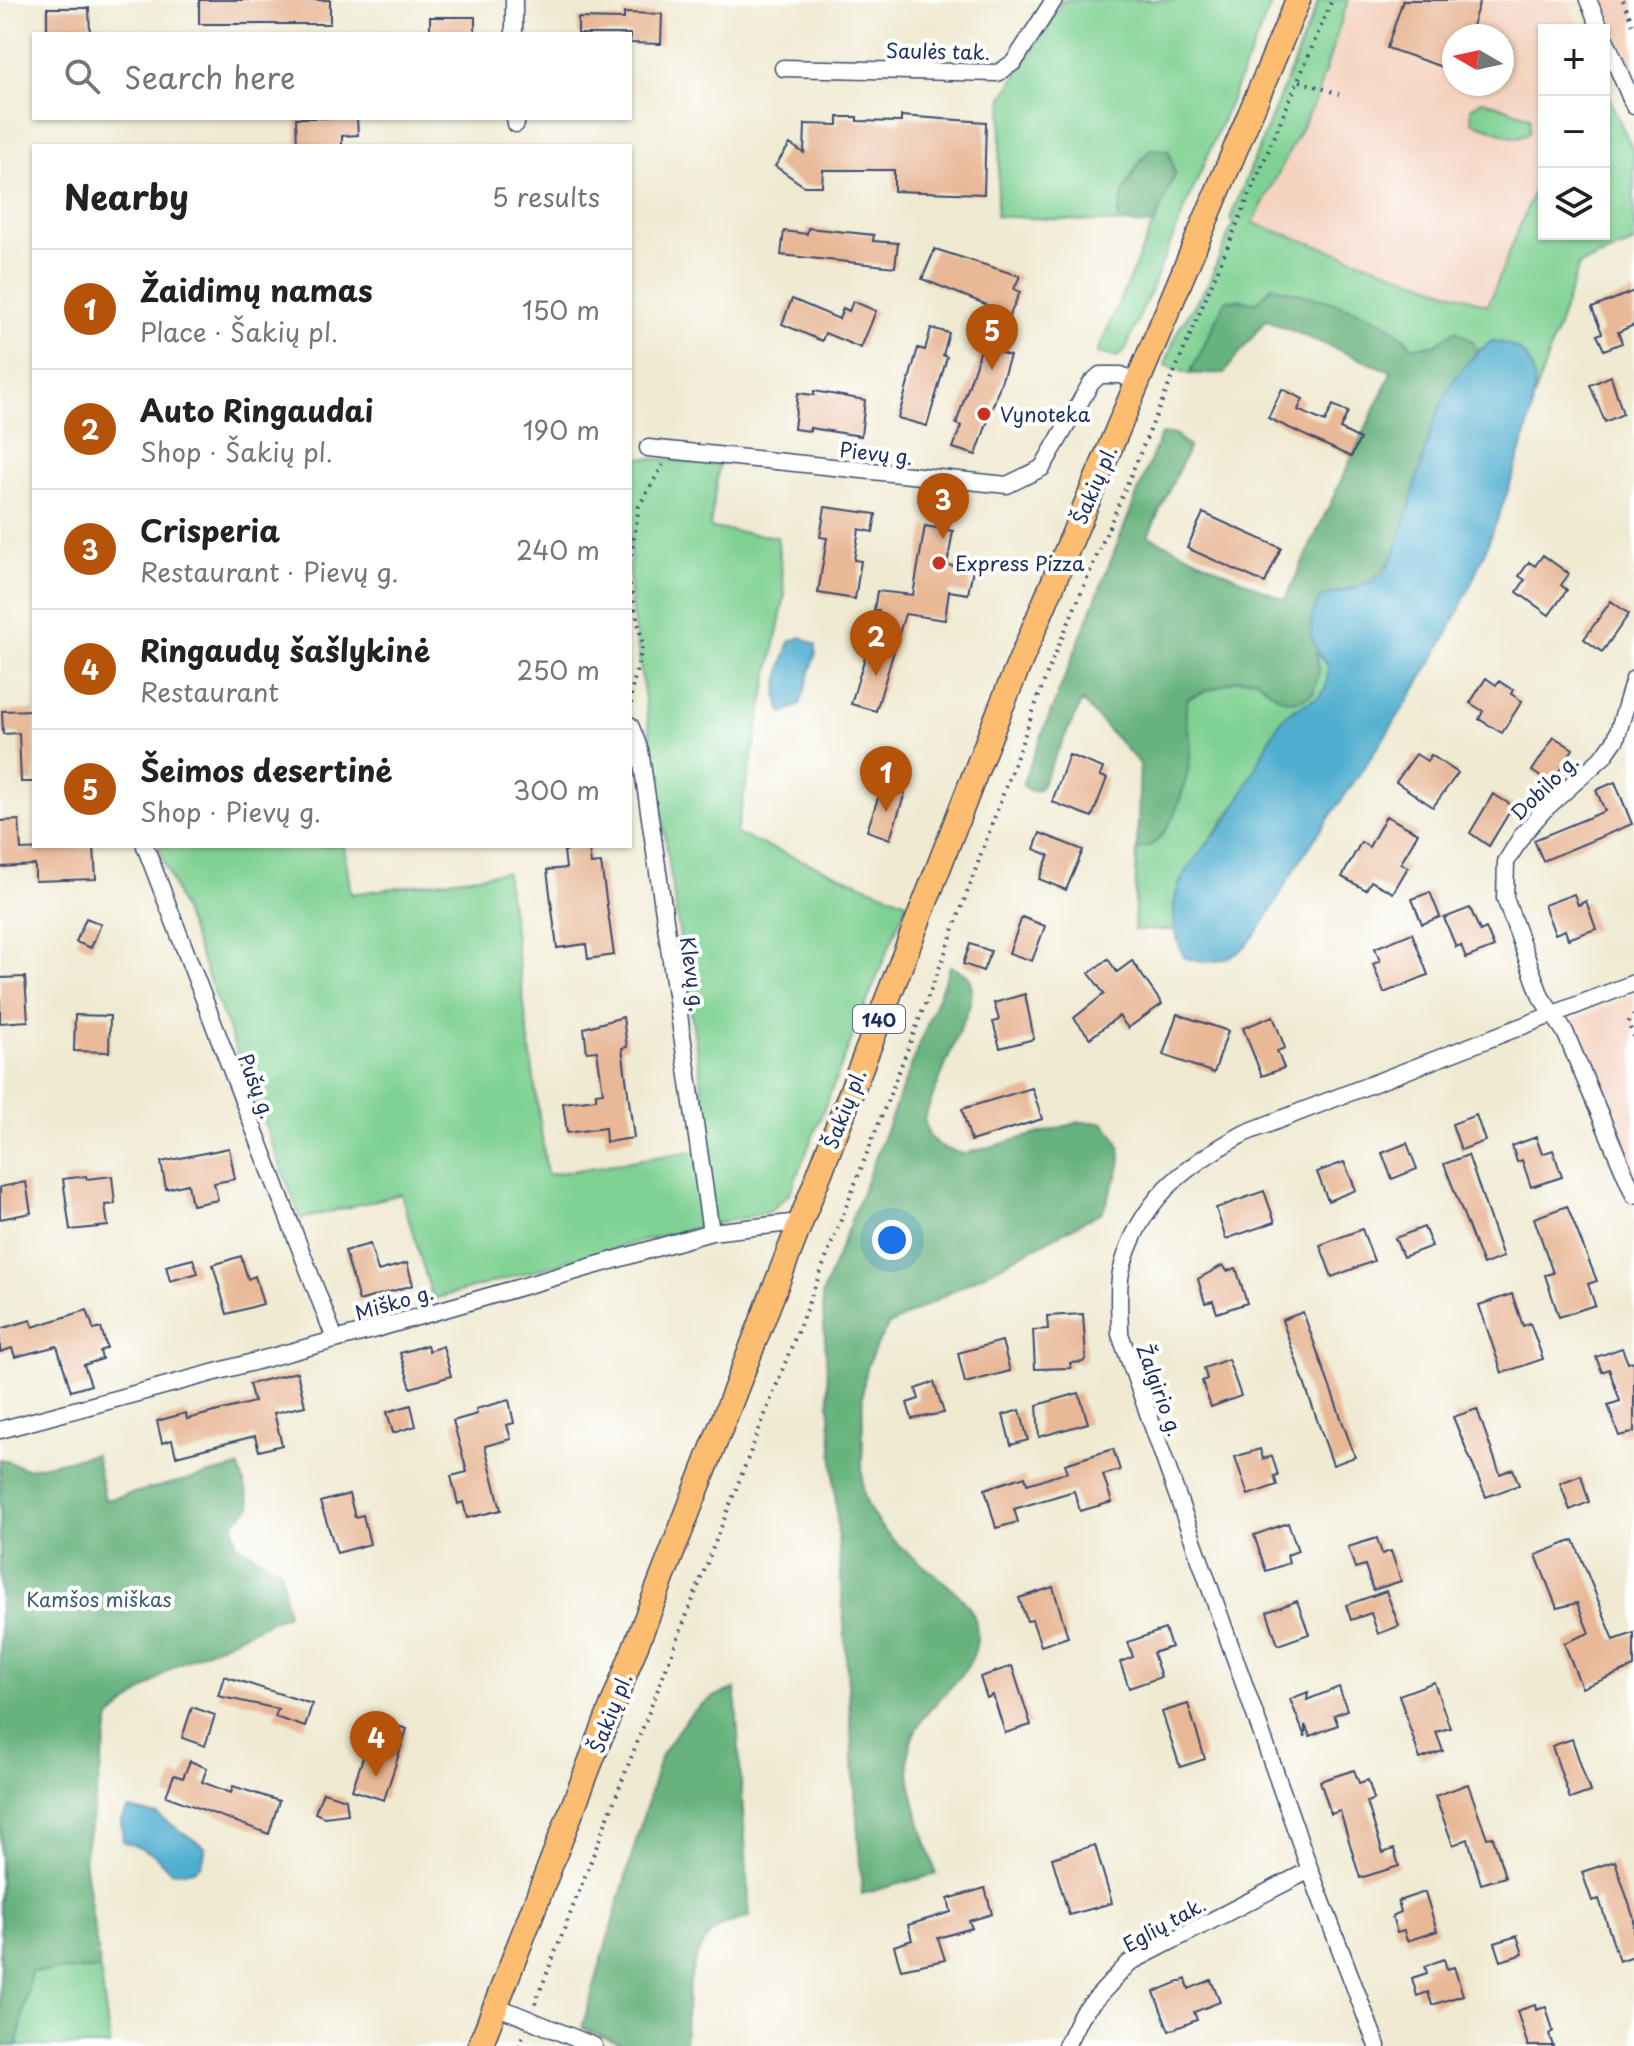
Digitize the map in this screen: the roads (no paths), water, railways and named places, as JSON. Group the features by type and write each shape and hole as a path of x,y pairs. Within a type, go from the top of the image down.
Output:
{"main road":[{"name":"Šakių pl.","path":"480,2046 1001,707 1298,0"}],"street":[{"path":"514,0 514,32"},
{"name":"Saulės tak.","path":"783,68 998,73 1014,62 1054,0"},
{"path":"1588,0 1598,24"},
{"path":"1610,50 1634,106"},
{"name":"Pievų g.","path":"648,448 1007,485 1042,468 1091,383 1100,375 1121,375 1137,382"},
{"name":"Dobilo g.","path":"1634,679 1616,739 1604,756 1544,810 1523,834 1506,862 1505,898 1514,930 1541,997 1565,1032 1634,1195"},
{"name":"Klevų g.","path":"632,730 640,750 711,1232"},
{"name":"Pušų g.","path":"146,848 335,1339"},
{"name":"Žalgirio g.","path":"1377,2046 1310,1870 1120,1334 1121,1274 1136,1232 1163,1189 1194,1161 1245,1133 1634,983"},
{"name":"Miško g.","path":"0,1430 711,1232 800,1222"},
{"name":"Eglių tak.","path":"1066,2046 1081,2015 1129,1963 1310,1870"},
{"path":"496,2006 594,2046"}],"water":[{"path":"1493,341 1515,348 1526,357 1534,378 1533,399 1519,459 1460,608 1406,704 1301,859 1255,936 1236,954 1224,960 1204,962 1184,957 1174,912 1176,894 1184,876 1233,811 1280,722 1295,709 1317,698 1326,687 1328,665 1316,649 1311,634 1312,617 1319,599 1367,584 1389,565 1410,506 1432,427 1443,402 1455,378 1472,358"},
{"path":"802,637 816,645 816,653 800,705 783,713 778,697 782,668 790,641"},
{"path":"128,1809 157,1815 205,1847 200,1866 191,1871 170,1871 154,1854 123,1841 121,1820"}],"place":[{"name":"Šeimos desertinė","path":"992,370"},
{"name":"Vynoteka","path":"984,414"},
{"name":"Crisperia","path":"943,539"},
{"name":"Express Pizza","path":"939,563"},
{"name":"Auto Ringaudai","path":"876,676"},
{"name":"Žaidimų namas","path":"886,812"},
{"name":"Ringaudų šašlykinė","path":"376,1777"}],"park label":[{"name":"Kamšos miškas","path":"99,1599"}]}
